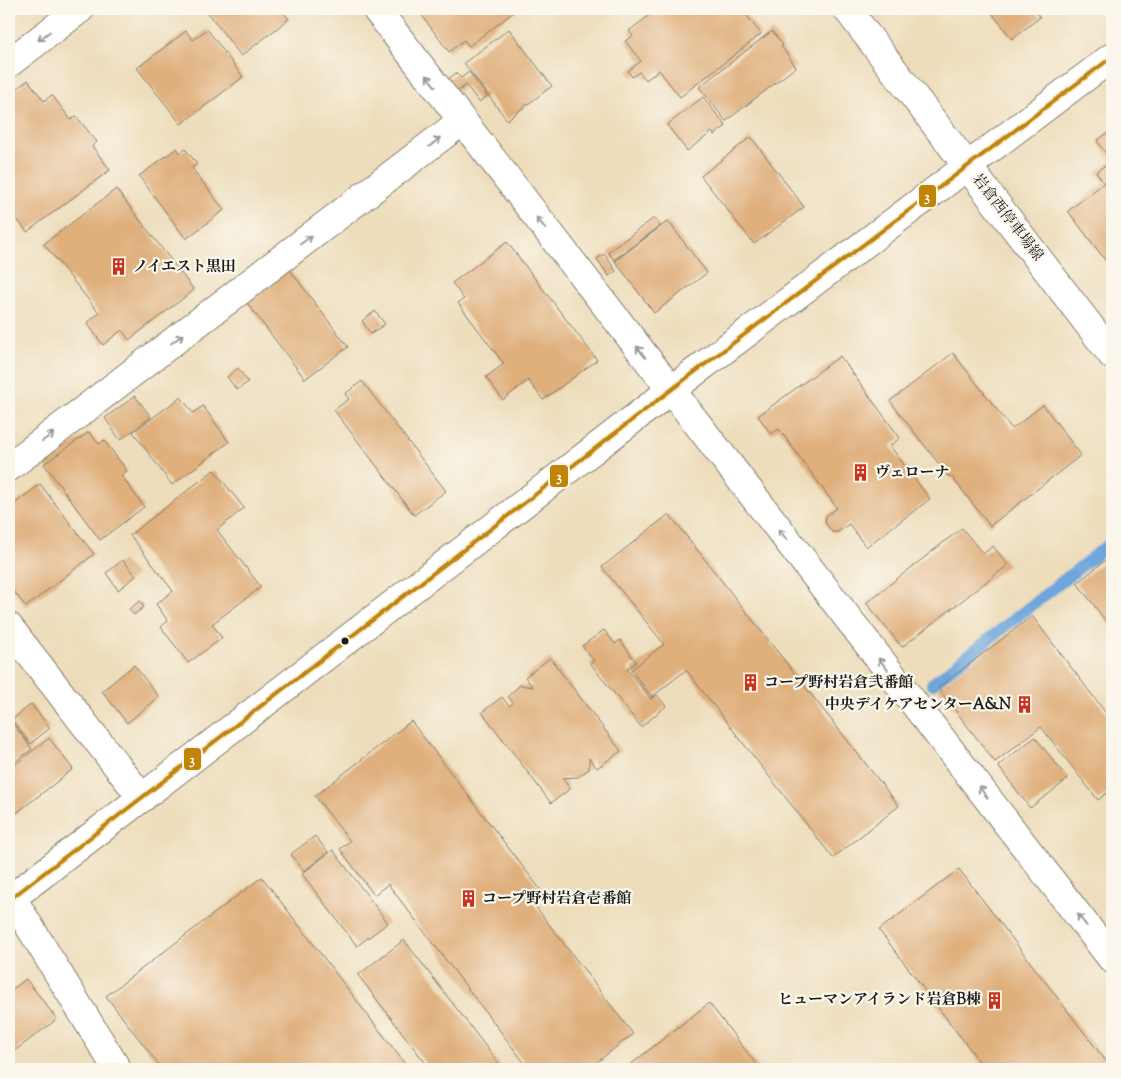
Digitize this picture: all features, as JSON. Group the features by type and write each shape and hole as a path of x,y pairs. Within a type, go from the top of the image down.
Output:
{"street":[{"path":"9,63 80,9"},
{"path":"376,9 1112,959"},
{"name":"岩倉西停車場線","path":"846,9 1112,355"},
{"path":"117,1069 10,899 671,390 1112,57"},
{"path":"9,467 462,121"},
{"path":"9,627 142,798"}],"building":[{"path":"205,9 281,9 289,19 241,56"},
{"path":"426,9 511,9 514,12 469,46 464,40 449,52 420,13"},
{"path":"657,9 742,9 761,34 680,97 659,70 646,80 639,72 632,77 628,71 641,61 625,41 633,36 629,31"},
{"path":"989,9 1034,9 1040,17 1012,39"},
{"path":"207,29 243,77 181,124 137,68 186,31 193,40"},
{"path":"509,29 552,86 507,120 464,63"},
{"path":"772,31 796,67 726,121 699,87"},
{"path":"469,72 487,96 479,102 466,85 457,92 448,79 456,73 461,78"},
{"path":"28,80 44,101 52,95 71,120 76,116 97,142 92,146 110,170 27,232 11,211 9,212 9,95"},
{"path":"703,97 726,126 714,135 712,132 687,151 667,125"},
{"path":"1112,129 1112,269 1068,211 1104,183 1096,172 1111,161 1097,141"},
{"path":"751,137 804,207 754,244 701,176"},
{"path":"177,148 180,153 185,149 197,164 192,168 224,210 186,239 139,176"},
{"name":"ノイエスト黒田","path":"116,189 194,290 129,340 122,330 103,345 87,323 99,313 44,244"},
{"path":"654,218 660,226 614,260 608,252"},
{"path":"668,221 707,273 654,313 615,261"},
{"path":"507,242 597,360 543,400 528,380 503,400 486,377 504,364 458,303 464,299 452,283"},
{"path":"604,254 616,271 609,276 597,259"},
{"path":"287,266 348,347 305,379 244,299"},
{"path":"375,311 385,324 371,334 362,321"},
{"path":"953,353 1012,429 1043,405 1081,455 990,526 890,401"},
{"name":"ヴェローナ","path":"840,356 900,438 890,446 930,499 866,547 849,524 838,532 832,532 825,522 826,516 837,508 779,429 771,434 758,416"},
{"path":"238,368 248,382 237,390 227,377"},
{"path":"362,381 446,491 414,515 334,410 349,399 345,394"},
{"path":"135,396 151,417 120,440 105,418"},
{"path":"181,397 193,413 203,406 229,442 172,485 133,432"},
{"path":"89,432 99,444 104,440 127,471 121,475 144,507 100,540 44,464"},
{"path":"214,470 244,508 217,530 261,587 212,624 222,638 188,663 161,627 168,621 156,604 173,591 130,535"},
{"path":"40,484 94,554 26,607 9,585 9,508"},
{"name":"コープ野村岩倉弐番館","path":"669,514 899,806 833,858 686,670 652,697 631,670 664,644 602,567"},
{"path":"962,528 983,554 993,546 1008,565 902,647 866,603"},
{"path":"1112,555 1112,629 1077,583"},
{"path":"123,560 136,576 118,590 106,573"},
{"path":"140,601 144,607 134,615 129,609"},
{"name":"中央デイケアセンターA&N","path":"1032,616 1112,721 1112,789 1098,800 1041,727 995,762 938,688"},
{"path":"604,630 615,644 620,640 636,662 627,669 651,699 657,695 666,706 641,727 590,663 594,661 582,646"},
{"path":"550,658 621,751 597,768 589,758 589,769 578,777 562,778 570,789 551,803 482,712 502,697 509,706 513,703 508,696 520,685 533,687 525,677"},
{"path":"134,665 159,697 127,723 102,691"},
{"path":"31,704 50,728 30,744 12,720"},
{"path":"9,718 32,749 9,766"},
{"name":"コープ野村岩倉壱番館","path":"411,721 543,893 532,902 633,1034 588,1069 529,1069 388,884 374,895 340,849 350,841 315,796"},
{"path":"1035,737 1068,779 1030,808 998,766"},
{"path":"49,738 73,769 9,819 9,769"},
{"path":"315,836 328,852 304,871 291,854"},
{"path":"333,850 388,923 357,946 302,874"},
{"name":"ヒューマンアイランド岩倉B棟","path":"959,869 1112,1069 985,1069 879,930"},
{"path":"262,877 409,1069 162,1069 106,996"},
{"path":"404,940 503,1069 430,1069 358,975"},
{"path":"26,979 57,1019 9,1055 9,992"},
{"path":"709,1003 760,1069 626,1068"}],"waterway":[{"path":"932,684 1112,542"}],"transit line":[{"name":"3","path":"9,900 671,390 1112,57"}],"place":[{"name":"ノイエスト黒田","path":"119,267"},
{"name":"ヴェローナ","path":"861,473"},
{"name":"コープ野村岩倉弐番館","path":"750,683"},
{"name":"中央デイケアセンターA&N","path":"1025,705"},
{"name":"コープ野村岩倉壱番館","path":"468,899"},
{"name":"ヒューマンアイランド岩倉B棟","path":"995,1000"}]}
